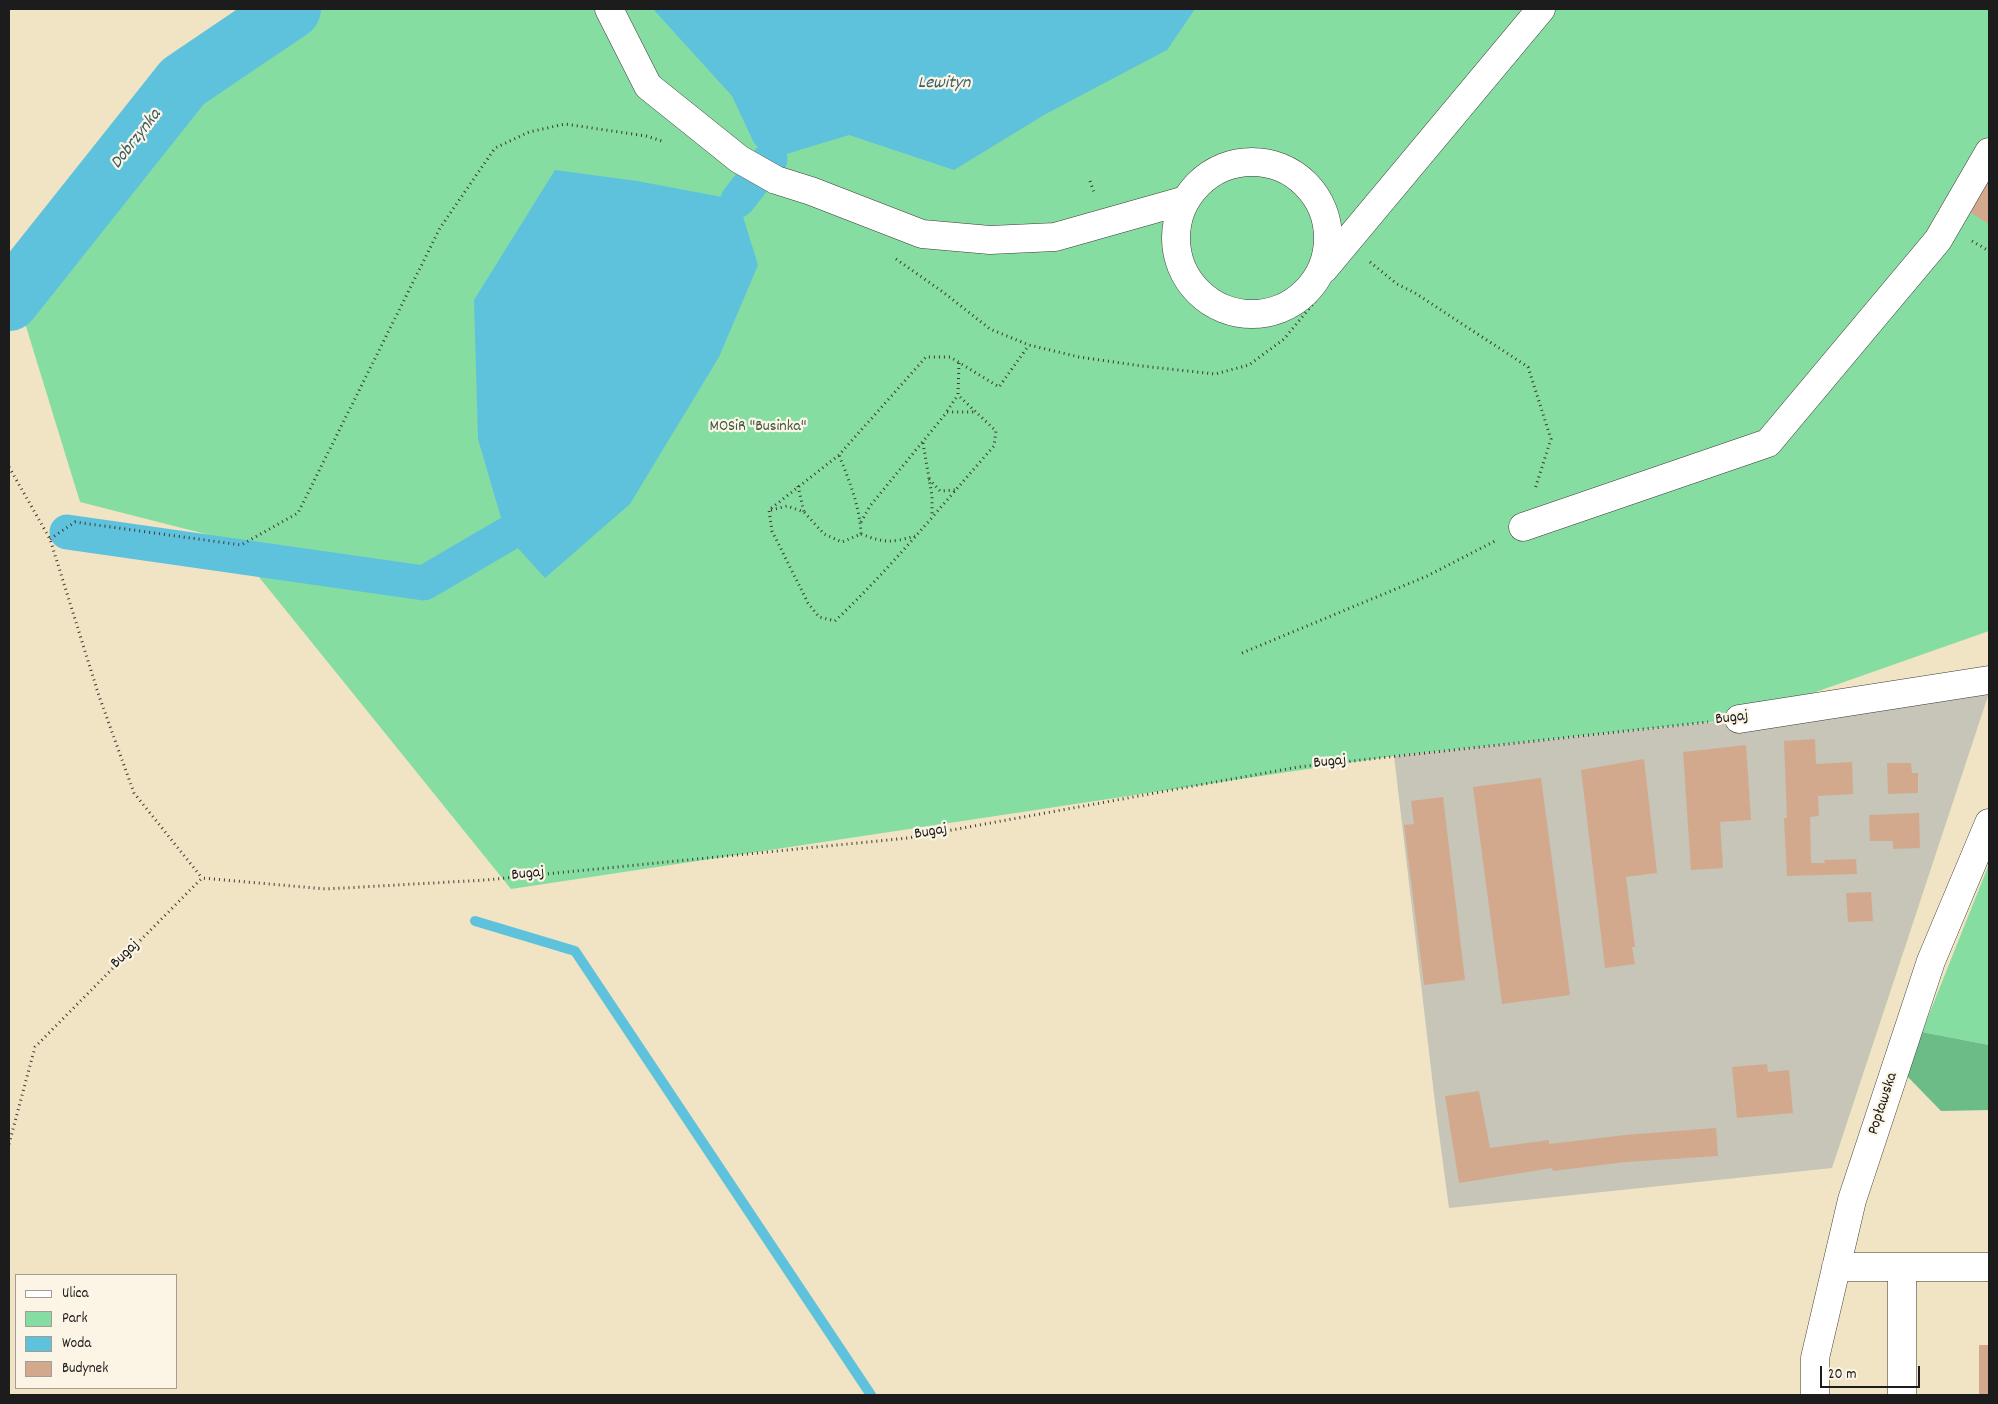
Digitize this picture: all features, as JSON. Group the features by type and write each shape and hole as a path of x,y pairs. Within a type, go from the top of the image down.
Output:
{"street":[{"path":"609,9 648,86 739,159 776,180 811,190 922,234 990,240 1055,237 1186,200"},
{"path":"1319,276 1327,254 1328,230 1322,206 1309,186 1290,171 1268,163 1244,162 1221,168 1201,181 1186,200 1177,225 1177,251 1186,276 1203,297 1226,310 1252,315 1278,310 1301,297 1319,276 1345,242 1541,9"},
{"path":"1523,527 1768,443 1938,240 1989,152"},
{"name":"Bugaj","path":"1739,719 1989,680"},
{"name":"Popławska","path":"1815,1395 1815,1358 1852,1200 1931,961 1989,823"},
{"path":"1836,1267 1989,1267"},
{"path":"1902,1267 1902,1395"}],"path":[{"path":"50,539 75,522 241,545 298,513 440,228 495,148 529,132 565,124 646,136 672,144"},
{"path":"1242,653 1427,576 1523,527 1551,439 1528,367 1415,292 1397,284 1345,242"},
{"path":"894,258 943,292 990,330 1029,344 1079,357 1215,374"},
{"path":"769,510 839,455 926,357 950,357 999,387 1029,344"},
{"path":"861,522 870,506 947,412 958,395 959,363"},
{"path":"769,510 772,531 808,603 819,617 835,620 915,536 994,446 996,430 958,395"},
{"path":"947,412 976,412"},
{"path":"922,443 932,496 932,517"},
{"path":"839,455 852,489 861,522 861,534"},
{"path":"9,467 50,539 99,696 134,793 202,878"},
{"path":"929,479 940,490 956,490"},
{"path":"798,486 804,512"},
{"path":"769,510 787,506 804,512 824,534 842,542 861,534 881,542 895,542 915,536"},
{"name":"Bugaj","path":"9,1144 35,1047 202,878 335,889 486,880 908,838 1298,767 1739,719"}],"shaded area":[{"path":"1989,693 1832,1168 1449,1208 1394,756"}],"green space":[{"name":"MOSiR \"Businka\"","path":"251,9 1989,9 1989,631 1739,719 1394,756 511,889 229,540 80,502 9,271 151,99"},
{"path":"1989,864 1989,1045 1922,1032"},
{"path":"1922,1032 1989,1045 1989,1110 1941,1111 1907,1076"}],"water":[{"name":"Lewityn","path":"653,9 1195,9 1167,50 1044,115 954,170 849,135 770,159 754,143 732,96"},
{"path":"555,170 637,181 738,200 758,265 719,357 630,504 545,578 506,535 478,439 474,300"}],"building":[{"path":"1989,158 1989,224 1960,206"},
{"path":"1815,739 1816,764 1852,762 1853,794 1818,796 1819,816 1810,817 1811,863 1825,863 1824,860 1856,859 1857,874 1787,876 1784,818 1787,818 1784,741"},
{"path":"1746,745 1751,820 1720,822 1723,868 1691,870 1683,752"},
{"path":"1644,759 1657,873 1626,877 1635,947 1632,947 1635,964 1605,968 1581,770"},
{"path":"1887,763 1911,763 1912,773 1918,773 1918,793 1888,794"},
{"path":"1541,778 1570,995 1502,1004 1473,787"},
{"path":"1443,797 1465,980 1424,985 1404,825 1414,824 1411,801"},
{"path":"1919,813 1920,848 1893,849 1893,841 1870,841 1869,815"},
{"path":"1871,892 1873,921 1848,922 1846,893"},
{"path":"1767,1064 1768,1072 1789,1070 1793,1113 1737,1118 1732,1067"},
{"path":"1479,1091 1490,1148 1549,1140 1549,1144 1625,1135 1716,1128 1718,1156 1626,1162 1553,1171 1552,1168 1459,1183 1445,1096"},
{"path":"1979,1345 1989,1345 1989,1395 1979,1395"}],"waterway":[{"name":"Dobrzynka","path":"9,301 183,82 291,9"},
{"path":"738,200 770,159"},
{"path":"67,532 424,583 506,535"},
{"path":"475,921 575,951 871,1395"}]}
